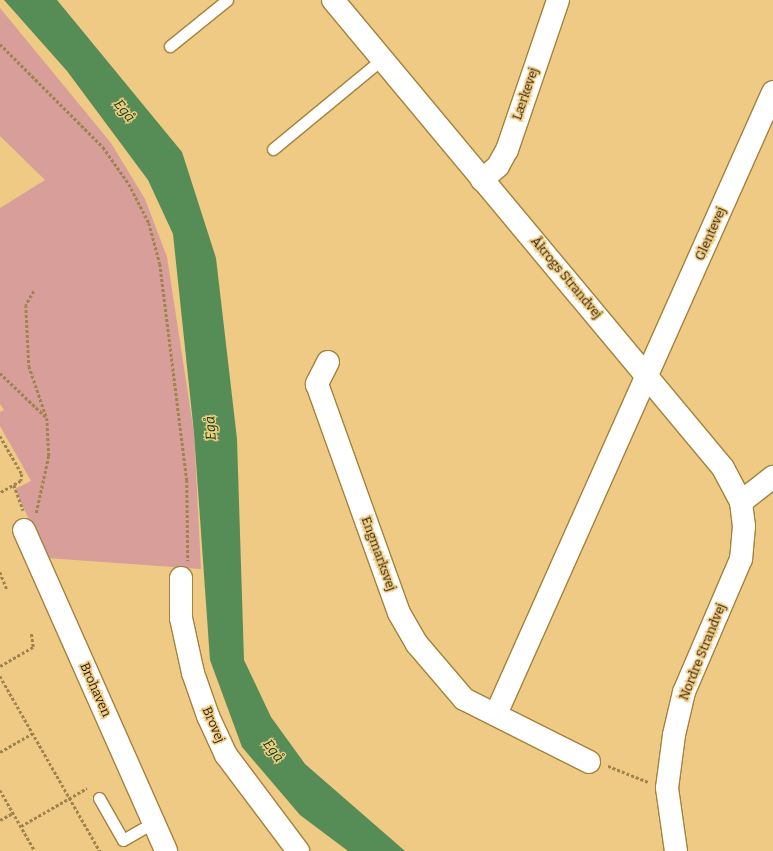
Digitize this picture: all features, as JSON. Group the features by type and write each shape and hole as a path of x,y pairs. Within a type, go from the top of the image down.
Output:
{"street":[{"name":"Åkrogs Strandvej","path":"333,0 723,468 742,502"},
{"name":"Lærkevej","path":"482,180 498,166 507,150 558,0"},
{"name":"Glentevej","path":"646,374 773,92"},
{"name":"Engmarksvej","path":"328,362 317,384 399,613 417,644 464,699 588,762"},
{"path":"496,714 646,374"},
{"path":"742,502 773,477"},
{"name":"Nordre Strandvej","path":"676,851 667,788 674,736 684,692 741,559 744,526 742,502"},
{"name":"Brohaven","path":"27,528 166,851"},
{"name":"Brovej","path":"182,578 181,618 193,673 208,716 226,755 298,851"}],"lane":[{"path":"170,46 227,0"},
{"path":"273,149 382,59"},
{"path":"99,798 123,840 153,823"}],"path":[{"path":"0,44 103,147 129,184 149,223 160,264 187,480 188,566 182,578"},
{"path":"14,485 27,528 34,526 49,456 47,418 29,366 26,305 34,291"},
{"path":"0,373 47,418"},
{"path":"0,436 22,474 21,481 0,493"},
{"path":"0,572 7,589"},
{"path":"0,581 4,579"},
{"path":"0,666 33,647 31,633"},
{"path":"0,676 100,851"},
{"path":"0,752 33,733"},
{"path":"588,762 601,762 667,788"},
{"path":"21,826 94,784 99,798"},
{"path":"0,790 35,851"},
{"path":"0,820 13,813"}],"shaded area":[{"path":"0,8 111,143 145,199 167,257 194,433 201,569 47,558 15,489 31,481 0,426 0,412 4,410 0,404 0,208 45,180 0,136"}],"water":[{"name":"Egå","path":"4,0 57,0 182,152 216,258 237,439 244,660 271,717 305,764 405,851 348,851 300,815 242,747 210,660 194,433 173,234 148,180 67,71"}]}
